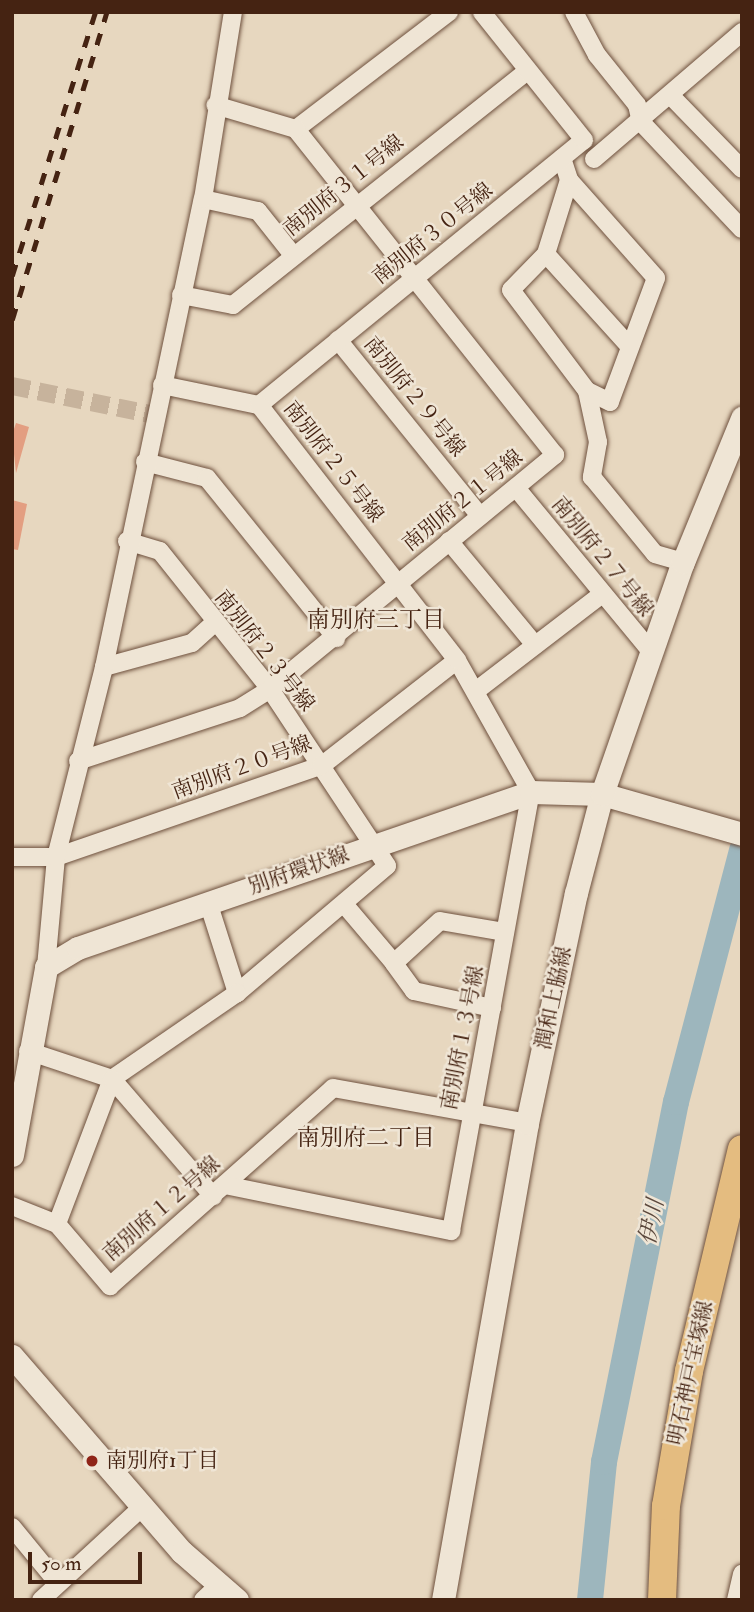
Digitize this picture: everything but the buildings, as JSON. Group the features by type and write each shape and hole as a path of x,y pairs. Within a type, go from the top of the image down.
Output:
{"main road":[{"name":"明石神戸宝塚線","path":"662,1600 666,1506 689,1371 742,1149"}],"street":[{"path":"12,1155 27,1051 46,967 56,857 78,761 104,667 127,541 202,199 215,105 233,12"},
{"path":"215,105 296,129 449,12"},
{"name":"南別府３０号線","path":"259,405 584,140 482,12"},
{"path":"574,12 597,55 637,104 641,122 742,229"},
{"path":"594,159 672,97 742,32"},
{"name":"南別府３１号線","path":"181,295 233,304 527,71"},
{"path":"672,97 742,169"},
{"name":"南別府２１号線","path":"78,761 240,708 270,689 336,638 555,455 296,129"},
{"path":"562,158 569,180 656,278 610,402 587,391"},
{"path":"569,180 546,254 511,290 587,391 598,442 592,477 655,554 682,562"},
{"path":"202,199 258,211 293,255"},
{"path":"546,254 631,347"},
{"name":"南別府２９号線","path":"338,340 480,516"},
{"path":"162,385 259,405"},
{"name":"南別府２５号線","path":"259,405 457,660 477,690 531,792"},
{"name":"潤和上脇線","path":"443,1600 527,1123 602,794 682,562 742,418"},
{"path":"145,462 207,478 336,638"},
{"name":"南別府２７号線","path":"517,489 652,653"},
{"name":"南別府２３号線","path":"127,541 160,551 213,624 270,689 369,846 387,866 344,904"},
{"path":"449,541 535,645"},
{"path":"477,690 601,594"},
{"path":"104,667 192,643 213,624"},
{"name":"南別府２０号線","path":"12,857 56,857 321,766 457,660"},
{"name":"別府環状線","path":"46,967 78,948 531,792 602,794 742,834"},
{"name":"南別府１３号線","path":"219,1191 451,1231 531,792"},
{"path":"208,902 237,993"},
{"path":"12,1206 57,1224 112,1079 237,993 344,904 414,991 492,1008"},
{"path":"394,963 440,921 505,932"},
{"path":"27,1051 112,1079 219,1191"},
{"name":"南別府１２号線","path":"57,1224 110,1286 333,1088 527,1123"},
{"path":"12,1356 142,1507 210,1593 237,1600"},
{"path":"41,1600 142,1507"},
{"path":"12,1527 58,1583"},
{"path":"736,1600 742,1574"}],"waterway":[{"name":"伊川","path":"590,1600 604,1462 676,1102 742,850"}],"tunnel":[{"path":"12,386 155,415"}],"railway":[{"path":"12,276 95,12"},
{"path":"12,320 107,12"}],"place":[{"name":"南別府1丁目","path":"92,1461"}],"district":[{"name":"南別府三丁目","path":"376,620"},
{"name":"南別府二丁目","path":"366,1138"}]}
